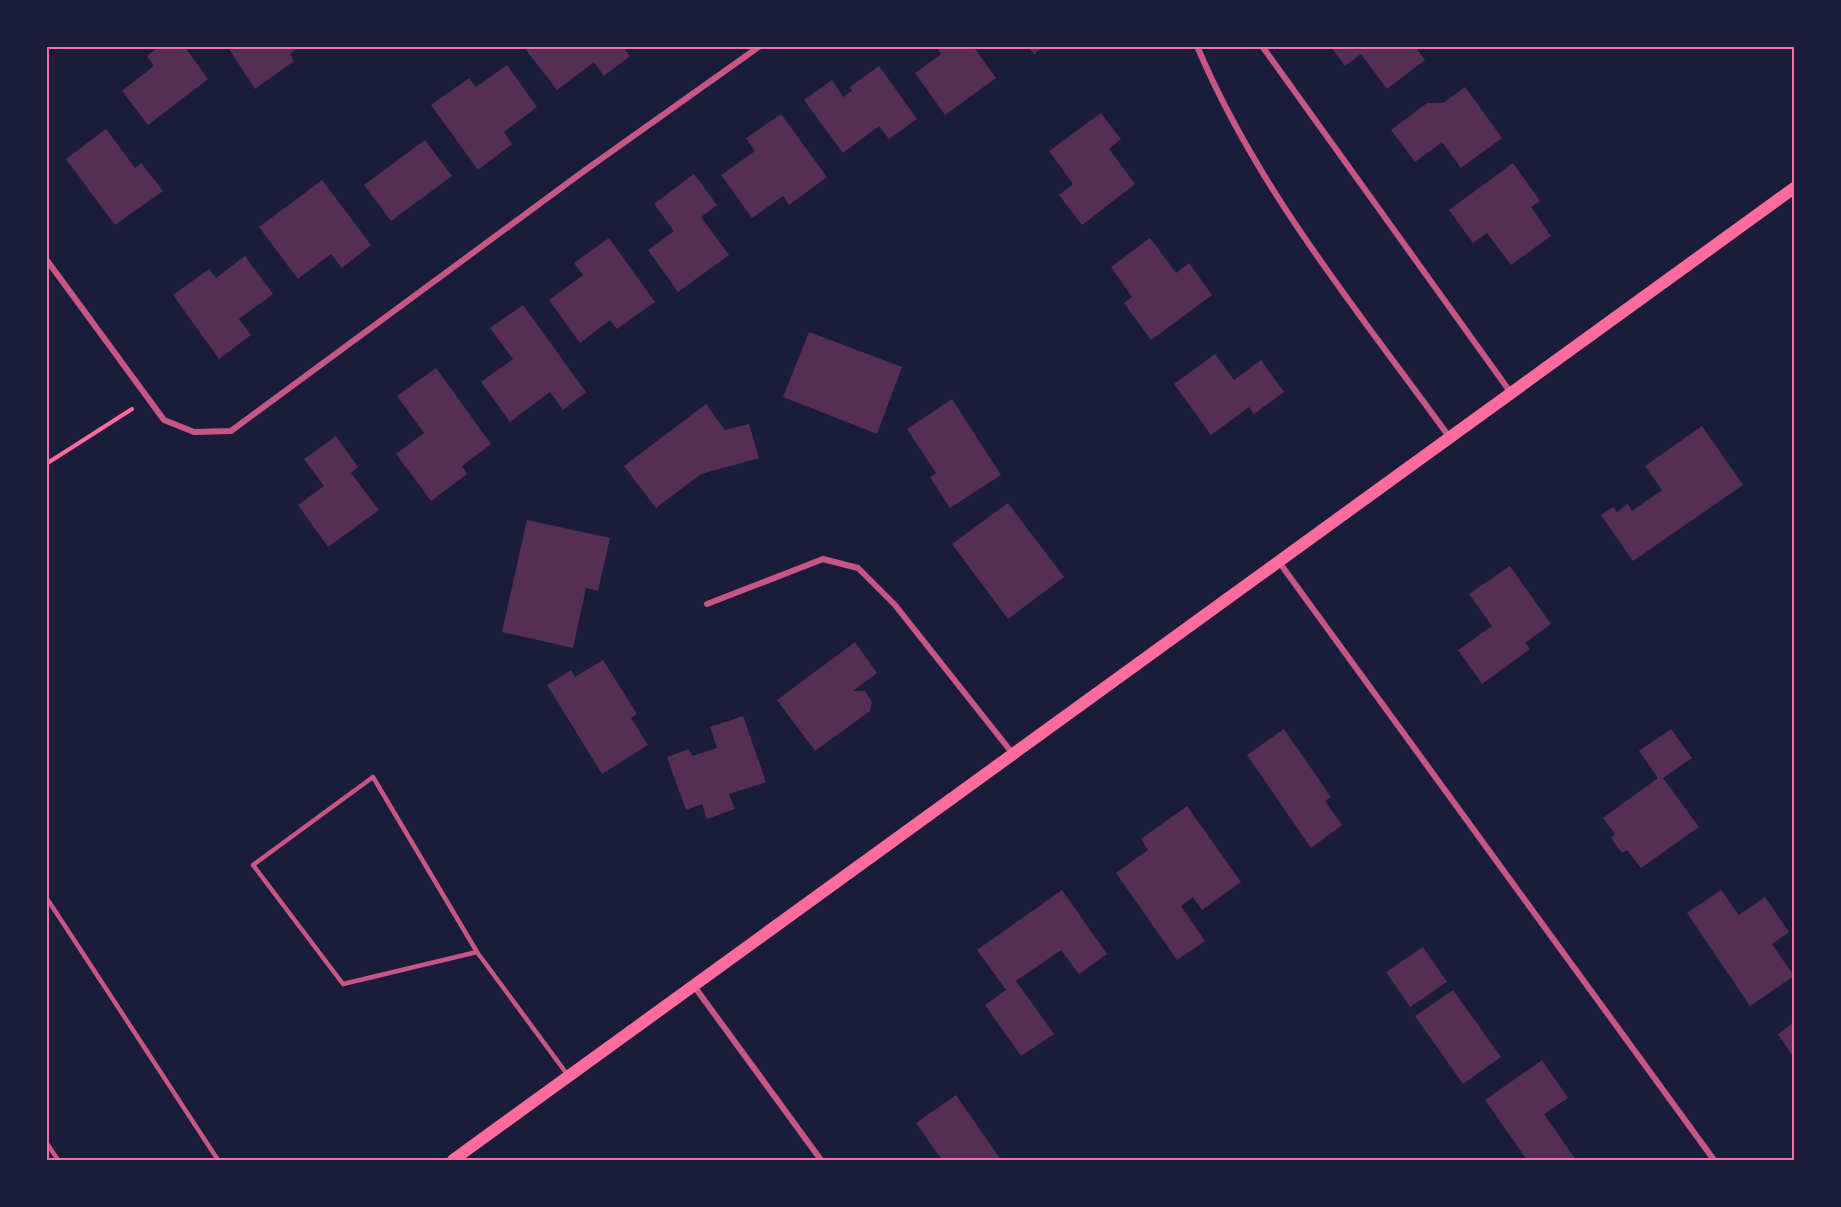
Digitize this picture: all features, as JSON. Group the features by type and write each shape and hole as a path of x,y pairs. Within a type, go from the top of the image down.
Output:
{"main road":[{"path":"453,1161 1794,188"}],"street":[{"path":"46,259 164,420 194,432 231,431 584,171 760,46"},
{"path":"1197,46 1253,160 1318,257 1450,438"},
{"path":"1262,46 1511,394"},
{"path":"707,604 823,559 858,568 895,605 1013,754"},
{"path":"1279,562 1714,1161"},
{"path":"694,986 821,1161"}],"lane":[{"path":"477,952 343,984 253,865 373,777 477,952 569,1076"},
{"path":"46,897 218,1161"},
{"path":"46,1142 58,1161"}],"path":[{"path":"46,464 148,398"}],"building":[{"path":"160,46 184,46 208,79 148,125 122,91 154,66 147,56"},
{"path":"227,46 301,46 290,54 294,61 255,89"},
{"path":"523,46 623,46 630,56 604,76 594,62 557,90"},
{"path":"936,46 973,46 996,78 945,115 915,73 941,54"},
{"path":"1028,46 1045,46 1034,54"},
{"path":"1330,46 1415,46 1425,60 1387,89 1361,54 1345,66"},
{"path":"507,65 537,107 504,132 512,144 478,170 431,105 469,78 476,87"},
{"path":"879,66 917,119 889,139 879,126 843,153 804,100 832,80 843,97 852,91 850,87"},
{"path":"1465,87 1502,138 1461,168 1442,142 1415,162 1391,130 1427,103 1443,103"},
{"path":"1101,113 1121,139 1109,149 1135,184 1082,225 1059,195 1073,184 1049,151"},
{"path":"781,114 827,177 789,205 783,196 752,218 721,175 755,151 746,138"},
{"path":"106,129 135,168 141,163 163,191 115,225 66,159"},
{"path":"425,140 452,176 391,221 364,185"},
{"path":"1513,163 1540,201 1531,207 1551,236 1511,265 1487,233 1473,243 1449,210"},
{"path":"694,174 717,205 701,217 729,255 678,292 648,250 674,231 654,204"},
{"path":"322,180 371,245 342,268 331,254 298,279 259,227"},
{"path":"609,238 655,302 617,329 610,320 580,343 549,300 583,275 574,263"},
{"path":"1150,238 1176,273 1189,263 1212,295 1151,340 1124,303 1132,297 1111,267"},
{"path":"245,256 273,294 239,319 251,335 219,359 173,295 209,269 216,278"},
{"path":"523,305 586,392 563,410 550,392 510,422 481,382 513,359 490,328"},
{"path":"809,332 902,367 877,434 783,397"},
{"path":"1215,354 1234,380 1261,360 1284,392 1254,414 1249,407 1211,435 1174,384"},
{"path":"436,368 491,444 462,466 467,474 431,501 396,454 424,433 397,396"},
{"path":"952,399 1001,475 950,508 930,477 936,473 907,429"},
{"path":"706,404 725,430 749,424 759,458 701,474 656,508 624,466"},
{"path":"1702,426 1743,485 1633,561 1601,515 1613,507 1617,512 1628,504 1632,511 1662,490 1645,466"},
{"path":"336,436 358,467 351,473 379,510 328,547 298,505 324,486 304,459"},
{"path":"1008,503 1064,577 1008,619 952,544"},
{"path":"527,520 610,538 598,591 586,588 573,648 502,632"},
{"path":"1510,566 1551,624 1525,643 1530,649 1482,684 1458,650 1492,626 1469,594"},
{"path":"855,642 877,673 853,691 865,691 872,702 870,711 815,751 777,700"},
{"path":"603,660 637,714 631,718 648,745 602,774 547,685 571,670 575,677"},
{"path":"743,716 766,782 729,794 735,809 707,819 702,804 686,810 667,757 689,749 692,756 717,748 710,727"},
{"path":"1284,729 1331,797 1325,801 1342,825 1311,848 1247,755"},
{"path":"1671,729 1692,758 1663,778 1699,827 1641,868 1627,850 1622,853 1611,838 1615,834 1603,818 1658,778 1639,751"},
{"path":"1187,806 1241,882 1202,910 1193,897 1181,906 1205,941 1177,960 1116,873 1148,850 1141,839"},
{"path":"1062,890 1107,954 1079,974 1061,950 1016,981 1054,1034 1021,1056 985,1005 1006,990 977,950"},
{"path":"1721,890 1739,915 1765,897 1789,932 1772,944 1794,976 1750,1006 1687,913"},
{"path":"1423,947 1447,982 1410,1007 1386,972"},
{"path":"1453,990 1501,1057 1463,1084 1415,1016"},
{"path":"1794,1022 1794,1058 1778,1034"},
{"path":"1542,1060 1568,1098 1544,1114 1576,1160 1527,1160 1485,1100"},
{"path":"956,1095 1001,1160 942,1160 916,1123"}]}
